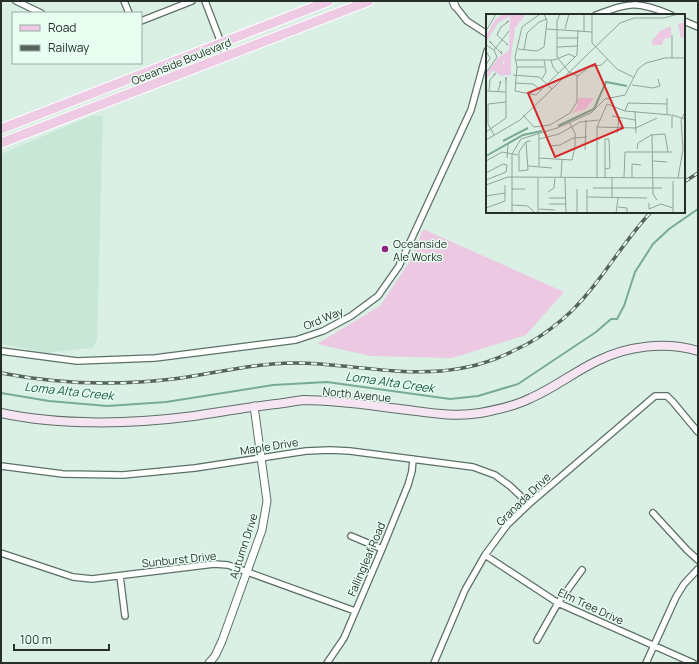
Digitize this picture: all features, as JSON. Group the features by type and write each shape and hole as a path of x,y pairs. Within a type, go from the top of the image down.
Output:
{"main road":[{"name":"Oceanside Boulevard","path":"1,129 329,1"},
{"name":"Oceanside Boulevard","path":"1,143 369,1"},
{"name":"North Avenue","path":"1,413 57,421 128,423 193,416 303,400 338,401 441,415 461,415 480,413 507,407 531,398 596,361 634,348 658,346 689,348 698,351"}],"street":[{"path":"16,1 39,12"},
{"path":"124,1 129,12"},
{"path":"142,21 192,1"},
{"path":"205,1 226,56"},
{"path":"454,4 467,21 486,33"},
{"path":"599,14 619,6 636,4 651,6 669,14"},
{"path":"685,21 698,26"},
{"name":"Ord Way","path":"1,351 77,361 155,358 296,340 322,331 352,316 378,296 399,266 472,110 486,55"},
{"name":"Granada Drive","path":"434,663 465,590 485,555 507,526 529,504 655,396 667,396 698,432"},
{"name":"Autumn Drive","path":"209,663 215,656 222,641 262,530 266,513 267,501 254,406"},
{"name":"Maple Drive","path":"1,466 63,474 123,474 195,468 306,451 350,451 473,468 495,475 510,486 529,504"},
{"name":"Fallingleaf Road","path":"327,663 344,638 382,549 408,485 412,471 413,459"},
{"path":"653,513 698,560"},
{"path":"352,536 382,549"},
{"name":"Sunburst Drive","path":"1,553 73,577 92,579 214,564 228,565 355,611"},
{"name":"Elm Tree Drive","path":"485,555 558,603 694,663"},
{"path":"646,663 676,597 684,584 698,568"},
{"path":"538,640 558,603 582,570"},
{"path":"120,576 125,616"}],"shaded area":[{"path":"93,115 103,116 97,340 92,348 46,353 1,344 1,154"},
{"path":"423,229 564,292 526,335 452,358 371,356 317,344 380,306 410,261"}],"waterway":[{"name":"Loma Alta Creek","path":"1,393 49,401 107,406 166,402 273,385 327,382 450,399 478,396 518,384 596,332 611,319 617,319 624,306 635,272 653,244 669,229 698,209"}],"railway":[{"path":"685,181 698,173"},
{"path":"1,373 65,382 130,383 188,377 279,363 423,372 469,367 487,362 520,348 552,328 564,318 588,293 629,238 650,213"}],"place":[{"name":"Oceanside Ale Works","path":"385,249"}]}
